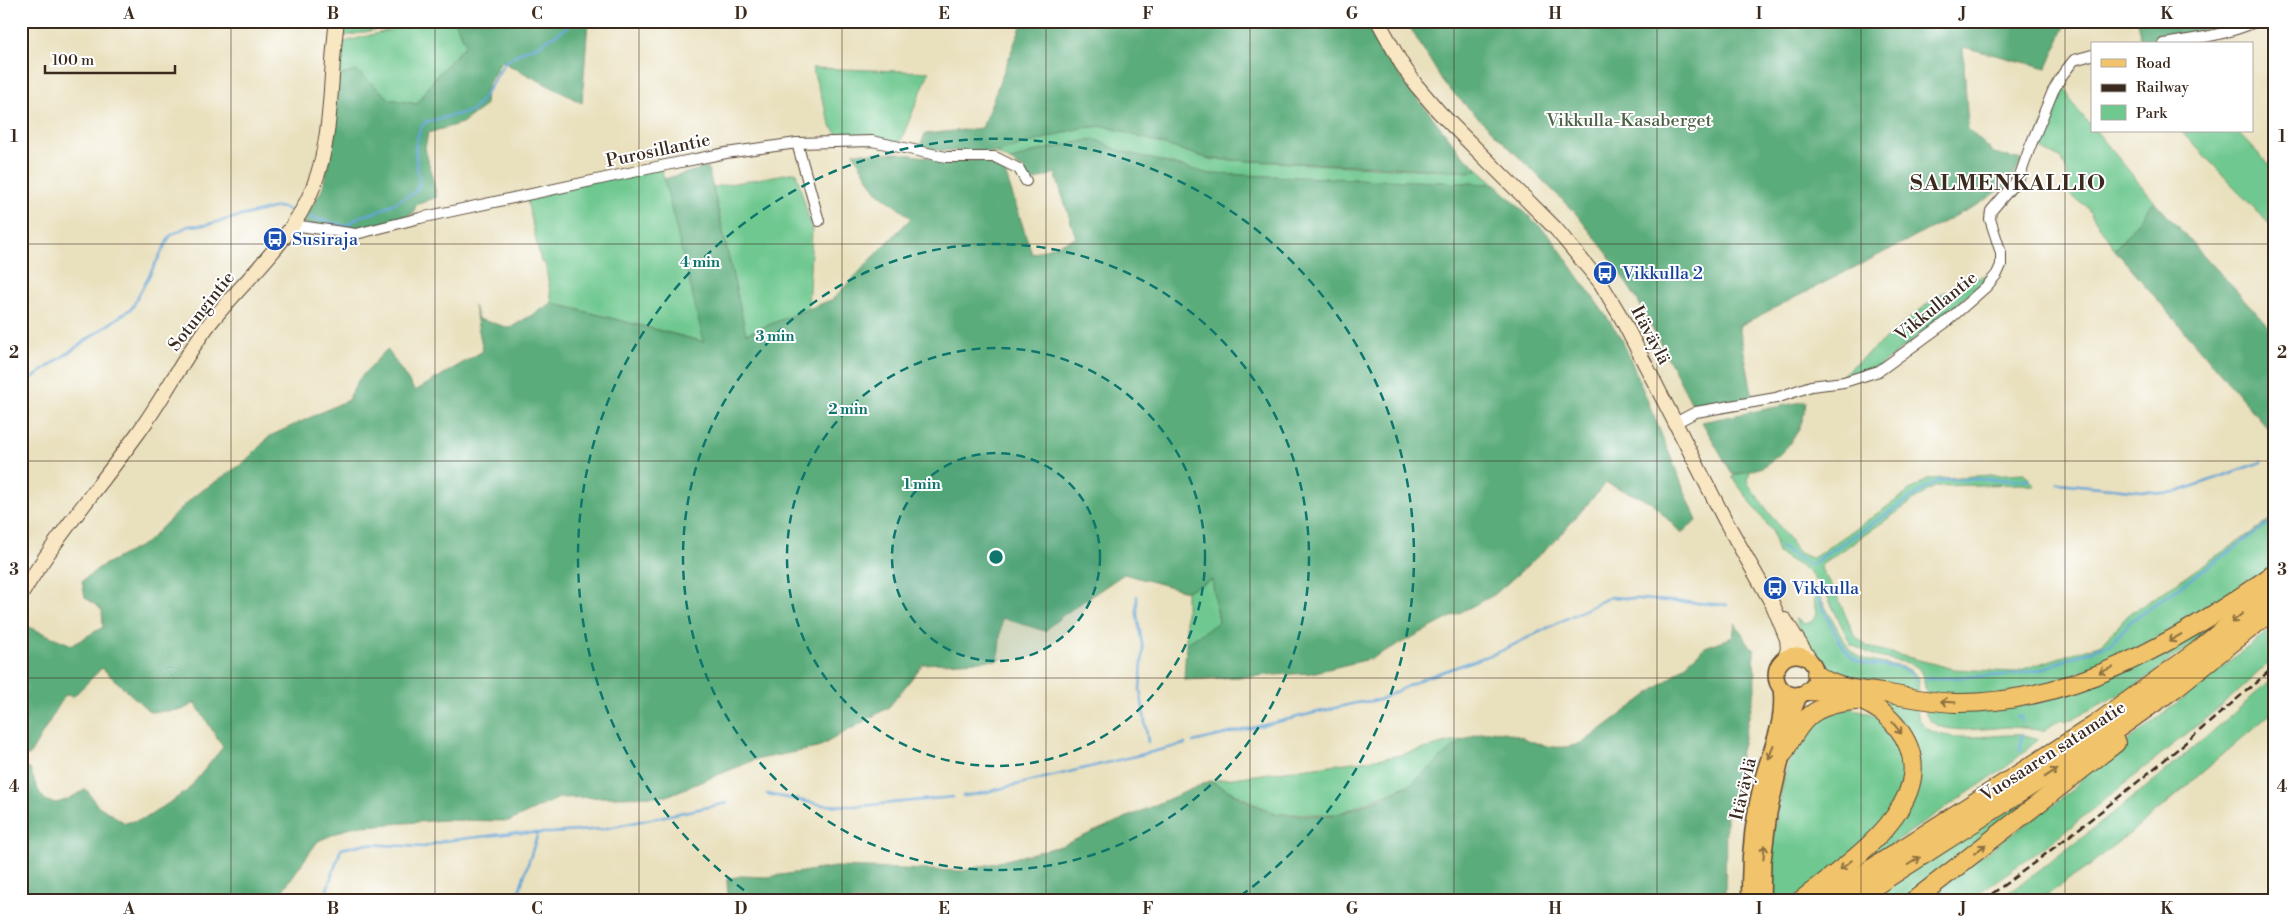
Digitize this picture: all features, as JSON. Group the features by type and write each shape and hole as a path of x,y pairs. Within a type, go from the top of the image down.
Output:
{"highway":[{"path":"1813,667 1833,684 1933,701 1957,703 2020,697 2082,679 2169,642 2275,573"},
{"name":"Vuosaaren satamatie","path":"1821,901 2093,726 2197,651 2275,587"},
{"name":"Vuosaaren satamatie","path":"1852,901 2099,742 2174,689 2275,609"},
{"path":"1913,901 2135,727 2174,689"},
{"path":"1800,901 1849,862 1887,826 1905,800 1911,784 1912,771 1911,753 1902,733 1887,716 1859,701 1831,692 1804,692"},
{"path":"1784,753 1794,732 1809,714 1831,705 1859,701"}],"main road":[{"name":"Sotungintie","path":"21,595 54,546 140,432 200,336 293,225 307,201 321,165 330,110 337,21"},
{"name":"Itäväylä","path":"1378,21 1406,71 1439,112 1556,228 1591,269 1621,317 1675,423 1773,605 1787,639 1788,649 1785,658"},
{"name":"Itäväylä","path":"1773,605 1790,625 1813,667"},
{"path":"1796,654 1813,667 1813,686 1804,692 1787,692 1781,688 1778,682 1777,670 1785,658 1796,654"},
{"name":"Itäväylä","path":"1750,901 1750,852 1754,818 1768,760 1782,720 1781,688"},
{"name":"Itäväylä","path":"1762,901 1765,836 1772,799 1795,706 1804,692"}],"street":[{"path":"2176,42 2242,28 2257,21"},
{"name":"Vikkullantie","path":"1675,423 1696,412 1776,398 1811,386 1844,382 1879,371 1945,323 1987,286 1997,274 2001,265 2001,253 1990,219 1991,211 2019,178 2047,107 2063,74 2074,60 2091,55"},
{"name":"Purosillantie","path":"293,225 356,234 420,218 680,162 726,153 797,144 872,141 946,157 995,157 1019,169 1026,181"},
{"path":"797,144 819,221"}],"green space":[{"path":"343,21 455,21 466,44 438,74 417,104 390,99 357,71 338,76 340,43 390,30 393,26 341,37"},
{"path":"455,21 588,21 582,103 501,61 486,88 485,106 462,123 428,133 425,148 437,197 416,205 413,214 373,226 349,230 304,224 303,219 322,190 334,141 338,76 357,71 390,99 417,104 438,74 466,45"},
{"path":"1023,21 1281,21 1283,25 1292,21 1368,21 1382,53 1460,152 1478,169 1472,172 1210,159 1105,126 1080,128 996,153 919,149 925,134 982,128"},
{"name":"Vikkulla-Kasaberget","path":"1406,21 2067,21 2047,68 1963,47 1968,129 1994,153 2022,160 2009,184 1979,204 1739,326 1753,398 1693,406 1638,301 1607,253 1573,210 1445,85"},
{"path":"2137,21 2229,21 2181,36 2141,41"},
{"path":"812,68 929,72 900,143 841,138 831,126"},
{"path":"2059,87 2066,89 2072,103 2091,126 2091,132 2097,132 2154,201 2115,250 2085,205 2070,195 2067,173 2062,159 2034,145"},
{"path":"1105,126 1210,159 1472,172 1478,169 1495,184 1210,174 1117,150 1094,139 1034,152 1010,161 996,153 1080,128"},
{"path":"2182,132 2238,132 2275,171 2275,230"},
{"path":"1094,139 1117,150 1210,174 1495,184 1551,237 1622,339 1697,521 1681,533 1651,502 1606,483 1554,542 1494,595 1370,659 1311,673 1184,680 1186,644 1219,622 1212,580 1186,591 1124,574 1062,616 1045,631 1002,618 998,660 923,664 889,707 817,748 754,760 667,796 559,798 510,821 444,820 351,827 318,841 275,901 21,901 22,767 30,769 39,792 49,802 64,801 86,789 97,805 125,823 146,818 187,791 223,747 195,703 182,710 150,712 102,668 74,696 65,695 29,756 21,756 21,624 72,645 103,627 102,610 85,597 82,581 100,567 146,543 194,496 242,464 270,436 348,400 359,379 387,349 415,391 483,351 474,306 478,319 510,328 552,303 704,342 664,179 708,167 746,334 833,299 911,218 876,191 853,153 899,153 945,160 994,161 1003,166 1032,254 1076,238 1055,173 1031,182 1023,168 1010,161 1034,152"},
{"path":"661,166 705,342 552,303 545,263 541,262 526,196"},
{"path":"796,172 812,230 808,309 746,334 713,187"},
{"path":"2154,201 2275,333 2275,437 2115,250"},
{"path":"1995,271 1940,319 1877,368 1836,380 1938,295"},
{"path":"1806,401 1799,429 1782,452 1763,467 1733,475 1702,422"},
{"path":"1751,469 1747,480 1749,485 1799,553 1811,558 1927,479 2024,473 2035,486 2022,484 1937,486 1821,565 1822,571 1835,591 1854,635 1868,647 1954,669 2014,672 2102,644 2128,615 2263,525 2275,515 2275,566 2235,595 2122,657 2050,684 1992,696 1926,695 1923,674 1917,667 1909,663 1878,657 1851,645 1827,596 1808,571 1778,553 1772,531 1732,477"},
{"path":"1212,579 1219,622 1186,644 1186,591"},
{"path":"1817,592 1849,649 1857,656 1866,660 1895,665 1912,672 1919,678 1918,693 1838,679 1831,675 1800,630 1795,619 1805,624 1811,622 1816,616 1814,599"},
{"path":"2237,606 2193,644 2139,684 2066,722 2061,719 2043,731 2008,727 1971,730 1944,728 1934,723 1927,716 1925,705 2039,699"},
{"path":"1735,623 1754,651 1755,690 1726,816 1725,901 728,901 727,879 741,876 767,877 835,867 963,871 1061,846 1210,781 1275,813 1287,815 1339,814 1407,786 1455,746 1475,735 1499,731 1556,747 1584,742 1673,676 1705,647 1733,637"},
{"path":"2275,626 2275,657 2226,702 2053,841 1967,901 1923,901 1969,865 2069,793 2086,774"},
{"path":"2275,676 2275,710 2142,824 2082,871 2038,901 1997,901 2139,793"},
{"path":"1856,695 1917,705 1919,719 1927,728 1939,734 1969,737 2019,735 2039,739 2006,767 1840,879 1875,846 1918,754 1912,736 1903,723"},
{"path":"1848,708 1879,717 1896,732 1907,767 1897,805 1847,858 1791,901 1769,901 1771,845 1784,778 1791,754 1812,718"},
{"path":"1464,739 1411,784 1338,814 1275,814 1210,781 1391,757"},
{"path":"2054,782 1905,901 1868,901 1897,879"}],"waterway":[{"path":"308,217 346,226 361,216 377,212 414,193 419,185 416,143 425,122 472,111 483,98 505,62 521,52 539,45 577,21"},
{"path":"21,386 132,308 170,236 188,226 205,225 277,207 285,208 292,212"},
{"path":"2058,483 2163,493 2177,492 2262,462"},
{"path":"1780,547 1810,565 1935,482 1947,479 2029,480"},
{"path":"1926,679 2009,675 2039,670 2112,643 2130,622 2275,519"},
{"path":"1137,596 1137,615 1143,650 1140,689 1148,742"},
{"path":"1193,742 1356,703 1379,700 1422,679 1499,652 1610,597 1727,605"},
{"path":"1818,597 1838,638 1853,658 1869,665 1904,669 1916,681"},
{"path":"2016,717 2021,717 2021,722"},
{"path":"2020,750 2021,735"},
{"path":"963,796 1185,744"},
{"path":"767,794 824,805 861,806 953,797"},
{"path":"323,901 341,849 364,844 424,847 444,841 513,833 551,833 603,829 727,803"},
{"path":"516,901 538,833"}],"railway":[{"path":"1982,901 2132,787 2275,666"}],"place":[{"name":"Susiraja","path":"275,239"},
{"name":"Vikkulla 2","path":"1605,273"},
{"name":"Vikkulla","path":"1775,588"}],"district":[{"name":"SALMENKALLIO","path":"2008,182"}]}
